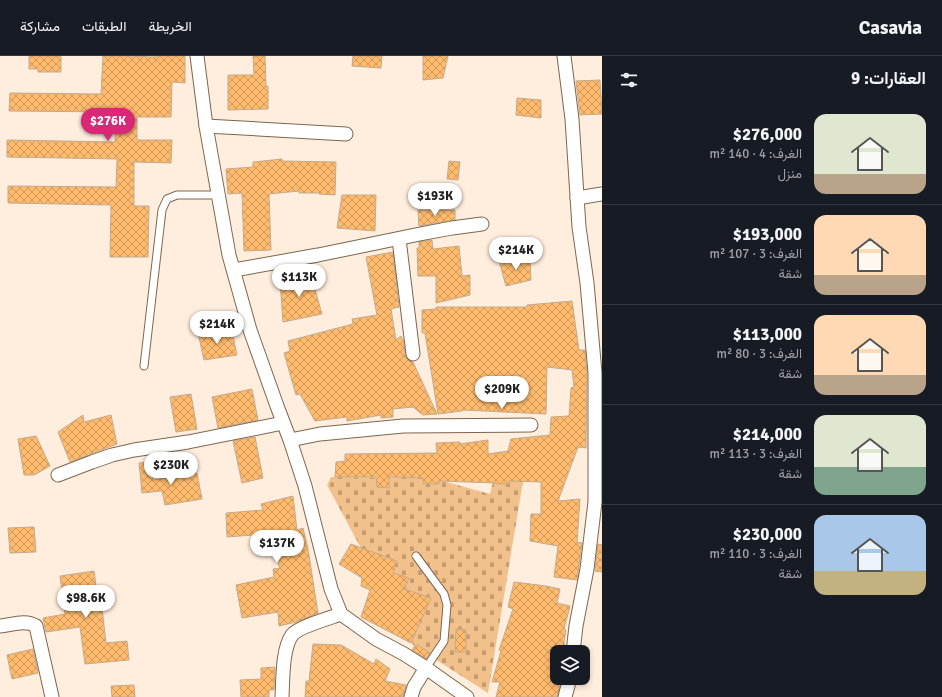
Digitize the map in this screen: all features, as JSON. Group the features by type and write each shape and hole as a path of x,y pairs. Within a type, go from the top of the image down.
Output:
{"street":[{"path":"197,56 206,126 229,255 250,330 306,486 331,588 341,614 376,639 426,668 467,697"},
{"path":"564,56 572,119 579,227 587,283 598,403 598,502 576,626 575,645"},
{"path":"206,126 346,134"},
{"path":"577,198 602,194"},
{"path":"234,270 318,255 446,229 482,224"},
{"path":"399,239 413,354"},
{"path":"58,476 92,462 126,452 160,445 188,442 283,422"},
{"path":"290,440 320,434 403,426 531,425"},
{"path":"282,697 285,656 292,635 304,628 341,614"},
{"path":"0,626 25,623 32,623 36,626 52,697"},
{"path":"411,697 414,687 426,668"},
{"path":"566,697 569,685"}],"lane":[{"path":"144,366 162,210 167,199 177,195 218,195"},
{"path":"416,556 444,594 447,605 444,641 426,668"}],"green space":[{"path":"331,477 432,478 490,494 494,478 523,481 488,693 413,645 327,485"}],"building":[{"path":"29,56 61,56 61,72 38,72 38,69 29,69"},
{"path":"103,56 185,56 185,83 172,82 171,117 137,117 137,140 172,140 171,163 134,162 134,206 149,206 148,257 110,257 111,205 8,203 8,186 116,187 117,159 7,157 7,140 115,142 116,112 9,111 10,93 101,94"},
{"path":"253,56 265,56 266,86 268,86 268,109 228,110 228,75 254,75"},
{"path":"353,56 382,56 381,68 352,66"},
{"path":"423,56 448,56 443,78 423,80"},
{"path":"600,80 602,114 580,115 576,81"},
{"path":"517,98 541,100 541,118 516,115"},
{"path":"282,159 282,161 336,162 335,195 299,193 299,191 269,194 271,250 244,251 242,193 228,194 226,169 253,167 253,162"},
{"path":"449,161 460,162 458,180 447,179"},
{"path":"342,195 376,195 375,231 337,228"},
{"path":"418,210 455,210 455,220 419,226"},
{"path":"432,240 433,249 459,246 462,276 470,275 470,295 436,303 436,276 418,276 417,248 419,248 419,242"},
{"path":"393,252 399,307 391,309 396,340 401,336 404,342 406,358 413,362 437,414 423,415 413,407 393,409 393,417 381,418 381,415 347,421 347,417 315,421 300,394 296,395 284,353 290,351 288,341 353,324 352,319 377,315 366,257"},
{"path":"530,259 531,280 506,286 499,261"},
{"path":"310,272 322,314 283,322 279,281"},
{"path":"572,301 579,350 585,350 587,373 586,448 578,447 558,501 580,499 577,542 582,543 577,580 554,577 558,546 530,541 531,514 541,514 541,482 509,481 509,484 496,484 439,481 439,484 423,484 423,478 389,477 389,488 377,487 376,477 335,477 336,462 345,461 345,454 437,453 436,443 460,442 460,444 488,440 488,454 508,451 511,439 550,435 551,417 569,416 571,388 574,387 572,370 547,367 546,414 463,410 438,414 425,333 422,333 422,310 436,309 436,307 527,307 527,305"},
{"path":"232,331 237,355 204,360 198,333 221,333"},
{"path":"252,389 258,420 218,428 212,397"},
{"path":"191,394 197,429 176,432 170,397"},
{"path":"83,415 84,422 111,415 117,444 70,462 58,432"},
{"path":"36,436 50,466 34,475 24,475 18,439"},
{"path":"255,437 263,478 242,483 233,441"},
{"path":"151,462 153,480 197,473 202,499 165,505 162,491 142,493 139,463"},
{"path":"293,496 297,530 303,528 308,549 318,613 296,622 279,626 278,612 242,618 236,585 274,577 273,569 280,568 265,534 227,537 226,513 263,510 261,504"},
{"path":"34,527 36,552 10,553 8,528"},
{"path":"351,544 397,561 393,573 409,578 404,589 431,598 411,643 361,617 370,590 361,586 362,578 339,564"},
{"path":"598,544 602,545 602,572 595,571"},
{"path":"94,571 99,608 102,608 106,643 127,641 129,660 85,664 80,627 46,632 43,618 65,614 60,576"},
{"path":"514,582 560,589 557,603 570,606 564,629 566,630 564,645 550,645 550,685 560,685 557,697 496,697 500,682 492,682 501,651 499,650 513,609 508,607"},
{"path":"456,629 466,630 466,652 455,652"},
{"path":"313,644 341,645 374,664 376,659 390,669 385,681 406,685 403,697 305,697 306,681 309,681"},
{"path":"416,644 430,653 426,659 412,650"},
{"path":"33,649 38,673 12,679 7,655"},
{"path":"275,667 274,690 269,690 269,697 241,697 240,680 261,679 261,668"},
{"path":"134,685 135,697 112,697 111,686"}]}
